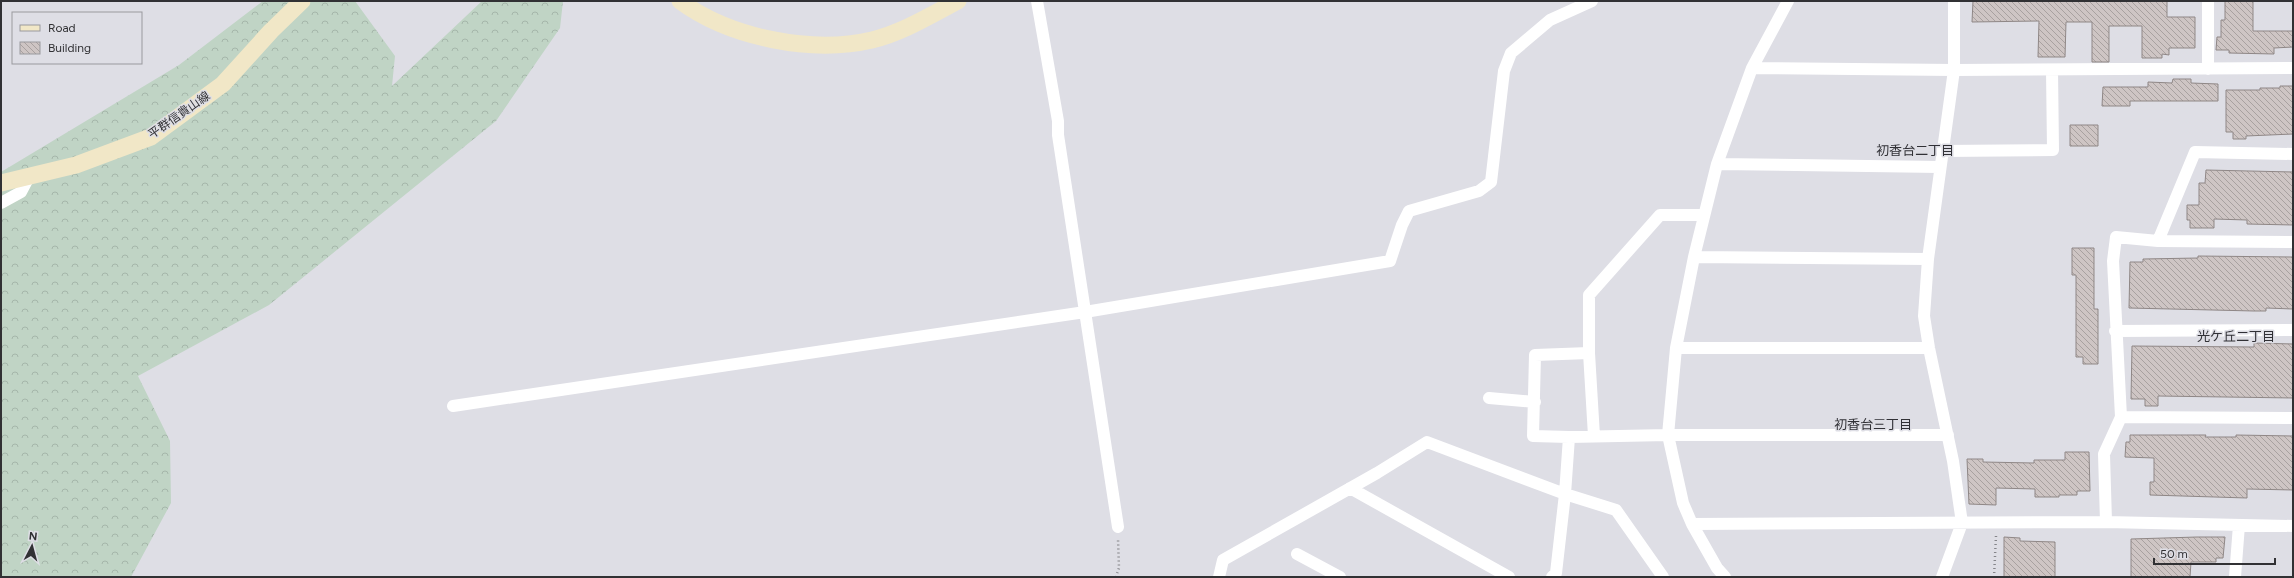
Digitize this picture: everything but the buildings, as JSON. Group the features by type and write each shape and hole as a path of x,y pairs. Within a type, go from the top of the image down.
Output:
{"main road":[{"name":"平群信貴山線","path":"1,183 76,165 151,137 223,84 271,31 302,1"},
{"path":"680,1 735,31 782,42 828,45 873,40 916,22 958,1"}],"street":[{"path":"1037,1 1058,121 1058,135 1118,527"},
{"path":"453,406 1085,312 1390,260 1402,225 1409,211 1479,191 1491,182 1504,71 1511,53 1550,20 1592,1"},
{"path":"1725,577 1692,524 1683,503 1668,435 1676,348 1694,257 1717,164 1752,68 1788,1"},
{"path":"1942,577 1962,523 1948,435 1929,348 1924,316 1928,259 1954,70 1954,1"},
{"path":"2208,1 2208,69"},
{"path":"1752,68 1954,70 2293,68"},
{"path":"1942,151 2053,150 2052,70"},
{"path":"2158,240 2195,152 2293,154"},
{"path":"1717,164 1940,167"},
{"path":"1,203 21,192 30,176"},
{"path":"1594,436 1589,353 1589,295 1660,214 1704,215"},
{"path":"2106,522 2104,454 2121,417 2115,330 2113,261 2116,238 2293,242"},
{"path":"1694,257 1928,259"},
{"path":"2115,330 2293,330"},
{"path":"1676,348 1929,348"},
{"path":"1589,353 1535,355 1533,436 1948,435"},
{"path":"1489,398 1535,402"},
{"path":"2121,417 2293,418"},
{"path":"1552,577 1556,573 1565,494 1569,437"},
{"path":"1219,577 1223,560 1350,488 1427,442 1565,494 1616,510 1663,577"},
{"path":"1350,488 1509,577"},
{"path":"1692,524 2106,522 2293,526"},
{"path":"2235,577 2240,524"},
{"path":"1297,554 1340,577"}],"path":[{"path":"1994,577 1996,523"},
{"path":"1116,577 1119,568 1118,527"}],"green space":[{"path":"263,1 355,1 395,56 392,86 482,1 563,1 560,28 496,121 269,305 138,376 170,441 171,503 131,577 1,577 1,172 179,65"}],"district":[{"name":"初香台二丁目","path":"1915,150"},
{"name":"光ケ丘二丁目","path":"2236,336"},
{"name":"初香台三丁目","path":"1873,424"}]}
